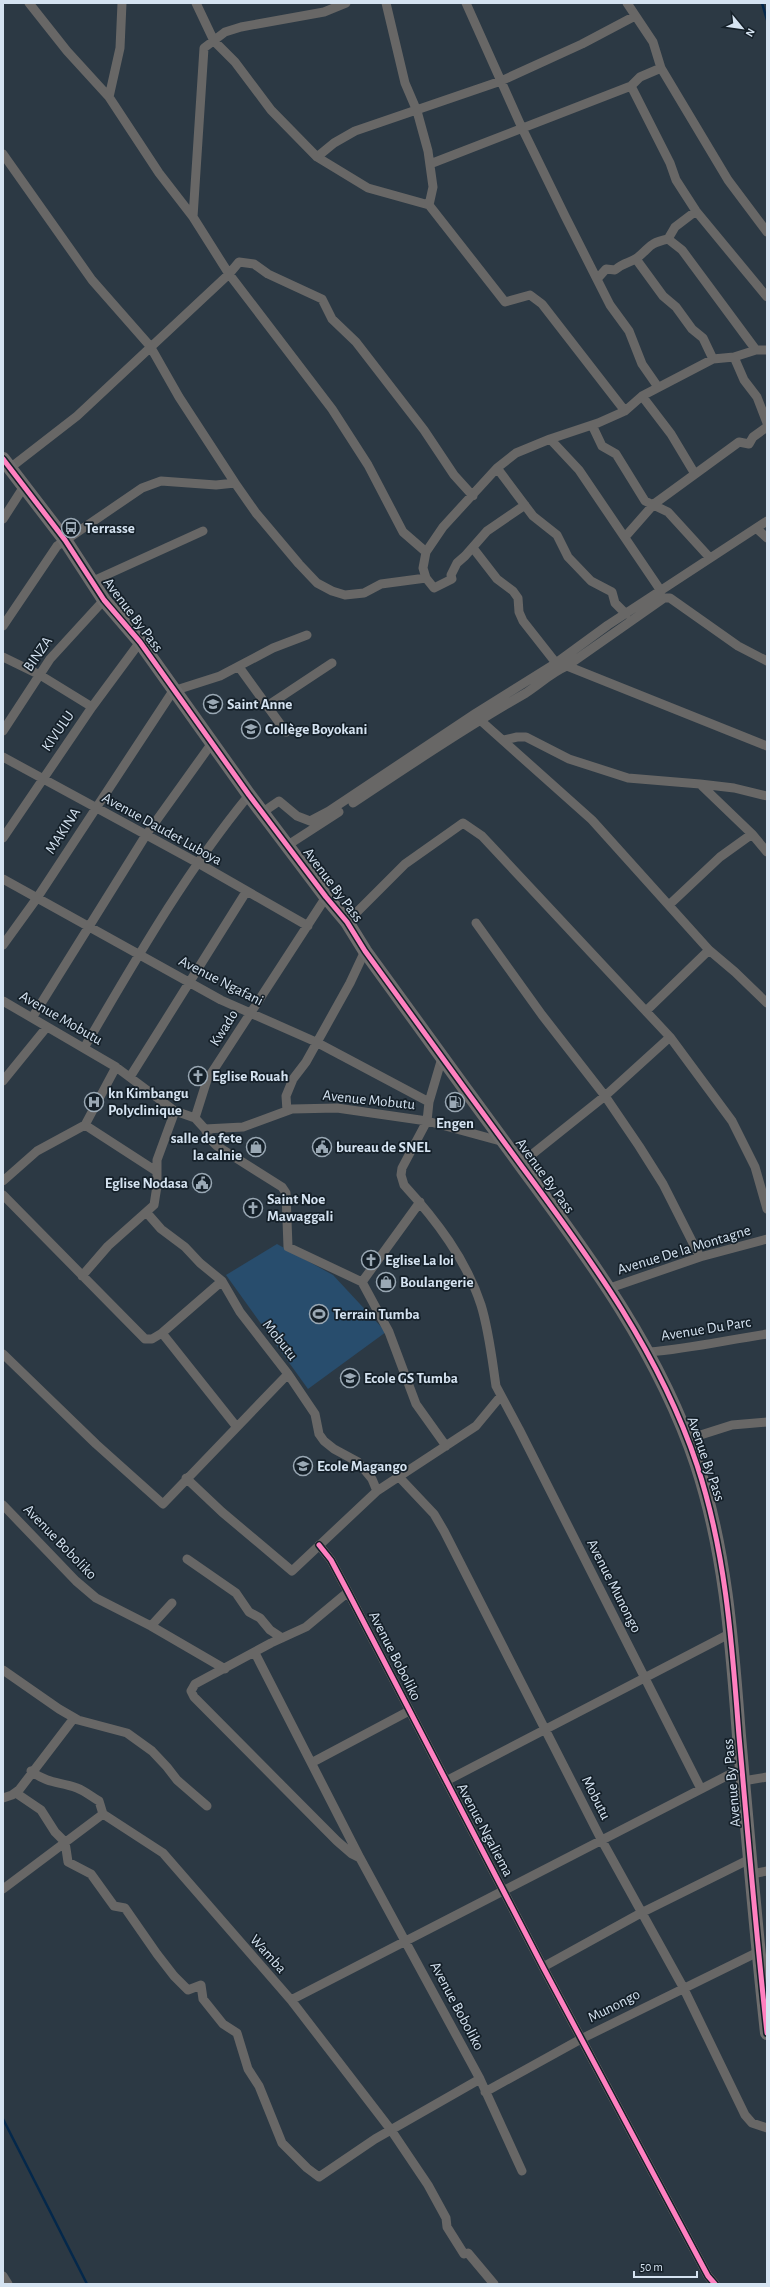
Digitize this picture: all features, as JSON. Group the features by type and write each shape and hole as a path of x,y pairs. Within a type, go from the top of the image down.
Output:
{"highway":[{"name":"Avenue By Pass","path":"7,463 23,488 65,540 104,600 140,642 173,691 249,795 326,897 347,922 365,951 610,1288 649,1352 676,1408 688,1438 715,1529 731,1633 758,1952 767,2033"}],"street":[{"path":"29,3 67,51 109,97 159,173 193,217 229,274 332,409 368,465 403,532 426,552"},
{"path":"109,97 120,48 122,3"},
{"path":"196,3 214,41 235,62 271,110 317,157 368,188 429,205 472,257 505,302 530,295 542,304 624,411"},
{"path":"320,3 324,12"},
{"path":"193,217 204,48 225,32 241,27 324,12 346,3"},
{"path":"386,3 405,83 417,111 430,164 433,187 429,205"},
{"path":"466,3 522,128 598,278 610,305 629,331 642,364 658,387"},
{"path":"627,3 653,42 661,68 728,180 767,232"},
{"path":"317,157 334,143 355,131 501,81 582,44 635,16"},
{"path":"430,164 631,86 640,77 661,68"},
{"path":"631,86 670,163 676,180 696,211 767,297"},
{"path":"3,154 92,280 150,346 180,397 235,483 256,513 298,564 317,583 332,592 354,595 364,593 381,584 426,578"},
{"path":"668,239 675,227 696,211"},
{"path":"598,278 606,269 616,270 624,263 636,259 652,242 668,239 682,250 756,350"},
{"path":"636,259 663,296 676,307 692,329 703,338 713,359"},
{"path":"7,463 77,416 150,346 229,274 238,262 254,264 268,274 322,299 332,319 356,342 424,430 454,475 473,496"},
{"path":"525,505 487,531 473,548 457,563 451,575 452,579 434,588 426,578 423,568 426,552 443,527 473,496 497,468 523,449 592,425 624,411 642,396 713,359 734,357 756,350 767,350"},
{"path":"734,357 744,380 757,397 767,423"},
{"path":"642,396 671,434 695,474"},
{"path":"592,425 602,446 616,454 645,501 668,512 710,558"},
{"path":"625,537 654,504 740,442 749,444 753,436 767,427"},
{"path":"550,439 579,470 661,591"},
{"path":"497,468 537,520 557,536 565,552 592,580 612,592 615,603 626,614"},
{"path":"3,626 50,555 65,540 142,488 161,482 216,485 235,483"},
{"path":"3,519 23,488"},
{"path":"263,812 279,801 297,816 310,821 329,811 476,713 556,663 626,614 767,521"},
{"path":"756,528 767,538"},
{"path":"92,580 203,531"},
{"path":"473,548 497,579 515,595 524,624 556,663"},
{"path":"288,845 480,720 539,685 551,673 566,666 667,597 738,646 767,661"},
{"name":"BINZA","path":"3,731 50,659 70,634 104,600"},
{"path":"173,691 220,676 273,648 307,635"},
{"name":"KIVULU","path":"3,838 92,707 140,642"},
{"path":"3,657 40,675 92,707"},
{"path":"267,706 332,664"},
{"path":"566,666 767,746"},
{"path":"239,667 286,732"},
{"name":"MAKINA","path":"3,945 37,898 173,691"},
{"path":"480,720 592,820 669,904 708,950 735,972 767,1003"},
{"path":"504,740 517,736 526,738 569,759 628,778 734,788 767,796"},
{"path":"32,1018 146,835 212,743"},
{"name":"Avenue Daudet Luboya","path":"3,757 198,863 246,892 308,926"},
{"path":"700,784 752,834 767,852"},
{"path":"84,1048 139,955 198,863 249,795"},
{"path":"347,922 405,864 463,823 482,836 670,1037 732,1121 754,1167 767,1209"},
{"path":"669,904 720,857 752,834"},
{"name":"Avenue Ngafani","path":"3,879 139,955 190,981 221,1000 316,1042 429,1102"},
{"path":"130,1077 246,892"},
{"name":"Kwado","path":"195,1118 207,1080 326,897"},
{"path":"476,923 542,1016 605,1096 663,1184 700,1257"},
{"path":"646,1011 708,950"},
{"path":"287,1111 286,1096 293,1079 306,1062 350,983 365,951"},
{"name":"Avenue Mobutu","path":"3,1001 46,1028 116,1067 175,1111 195,1118"},
{"path":"3,1081 46,1028"},
{"path":"520,1164 605,1096 670,1037"},
{"path":"427,1121 429,1102 442,1058"},
{"path":"3,1181 38,1151 58,1142 77,1128 84,1126 116,1067"},
{"name":"Avenue Mobutu","path":"204,1129 243,1127 287,1111 337,1108 427,1121 506,1143"},
{"path":"82,1276 108,1246 147,1213 154,1205 159,1149 175,1111"},
{"path":"195,1118 210,1139 218,1146 282,1187 286,1201 288,1247 362,1282 389,1332 416,1404 446,1446"},
{"name":"Avenue Munongo","path":"427,1121 404,1162 401,1175 404,1185 420,1202 455,1249 480,1303 496,1386 500,1397 519,1429 701,1788"},
{"path":"84,1126 156,1171"},
{"path":"3,1195 145,1339 152,1339 162,1333 222,1281"},
{"path":"362,1282 420,1202"},
{"name":"Mobutu","path":"147,1213 161,1228 186,1246 200,1263 222,1281 240,1312 288,1374 315,1414 320,1434 324,1440 334,1449 358,1462 372,1479 377,1491"},
{"name":"Avenue De la Montagne","path":"610,1288 700,1257 767,1239"},
{"path":"162,1333 236,1426"},
{"name":"Avenue Du Parc","path":"649,1352 684,1350 733,1339 767,1334"},
{"path":"3,1354 96,1444 163,1504 236,1426 288,1374"},
{"path":"186,1478 222,1512 292,1571 377,1491 400,1478 476,1426 500,1397"},
{"path":"688,1438 732,1426 767,1422"},
{"name":"Mobutu","path":"400,1478 434,1514 444,1531 601,1839 683,1987 745,2115 752,2123 767,2128"},
{"name":"Avenue Boboliko","path":"3,1505 76,1581 96,1598 151,1626 224,1668"},
{"name":"Avenue Boboliko","path":"319,1545 331,1560 446,1781"},
{"path":"187,1559 236,1594 249,1612 260,1618 270,1630 282,1638"},
{"name":"Avenue Boboliko","path":"348,1592 306,1627 224,1668 191,1687 194,1697 342,1846 360,1858"},
{"path":"151,1626 172,1603"},
{"path":"446,1781 731,1633"},
{"name":"Avenue Boboliko","path":"255,1653 313,1762 360,1858 480,2079 522,2171"},
{"path":"3,1670 74,1718 127,1733 152,1751 168,1766 177,1780 207,1806"},
{"path":"313,1762 409,1711"},
{"path":"3,1798 16,1793 31,1771 74,1718"},
{"name":"Wamba","path":"31,1771 50,1783 57,1782 64,1786 77,1788 99,1801 103,1814 162,1853 291,2000 391,2130 428,2185 446,2218 447,2227 464,2254 468,2253 494,2284"},
{"name":"Avenue Ngaliema","path":"291,2000 701,1788 743,1774 767,1777"},
{"name":"Avenue Ngaliema","path":"446,1781 503,1890"},
{"path":"16,1793 41,1810 55,1832 65,1842 68,1862 91,1874 114,1906 125,1908 174,1976 188,1990 202,1985 203,1999 223,2024 237,2033 248,2069 259,2086 282,2143 306,2168 319,2177 391,2130 480,2079"},
{"path":"3,1889 103,1814"},
{"path":"543,1967 641,1913 750,1859"},
{"path":"752,1874 767,1871"},
{"path":"503,1890 708,2276 715,2284"},
{"name":"Munongo","path":"485,2092 581,2038 683,1987 758,1952"},
{"path":"3,2276 8,2284"}],"shaded area":[{"path":"277,1244 333,1275 386,1332 308,1389 226,1275"}],"waterway":[{"path":"762,3 767,20"},
{"path":"3,2119 87,2284"}],"cycle path":[{"path":"3,459 65,540 104,600 140,642 249,795 326,897 347,922 365,951 574,1238 622,1310 664,1385 682,1424 697,1465 707,1498 721,1565 730,1633 752,1884 767,2033"},
{"path":"319,1545 331,1560 543,1967 708,2276 715,2284"}],"place":[{"name":"Terrasse","path":"71,528"},
{"name":"Saint Anne","path":"213,704"},
{"name":"Collège Boyokani","path":"251,729"},
{"name":"Eglise Rouah","path":"198,1076"},
{"name":"kn Kimbangu Polyclinique","path":"94,1102"},
{"name":"Engen","path":"455,1102"},
{"name":"salle de fete la calnie","path":"256,1147"},
{"name":"bureau de SNEL","path":"322,1147"},
{"name":"Eglise Nodasa","path":"202,1183"},
{"name":"Saint Noe Mawaggali","path":"253,1208"},
{"name":"Eglise La loi","path":"371,1260"},
{"name":"Boulangerie","path":"386,1282"},
{"name":"Terrain Tumba","path":"319,1314"},
{"name":"Ecole GS Tumba","path":"350,1378"},
{"name":"Ecole Magango","path":"303,1466"}]}
